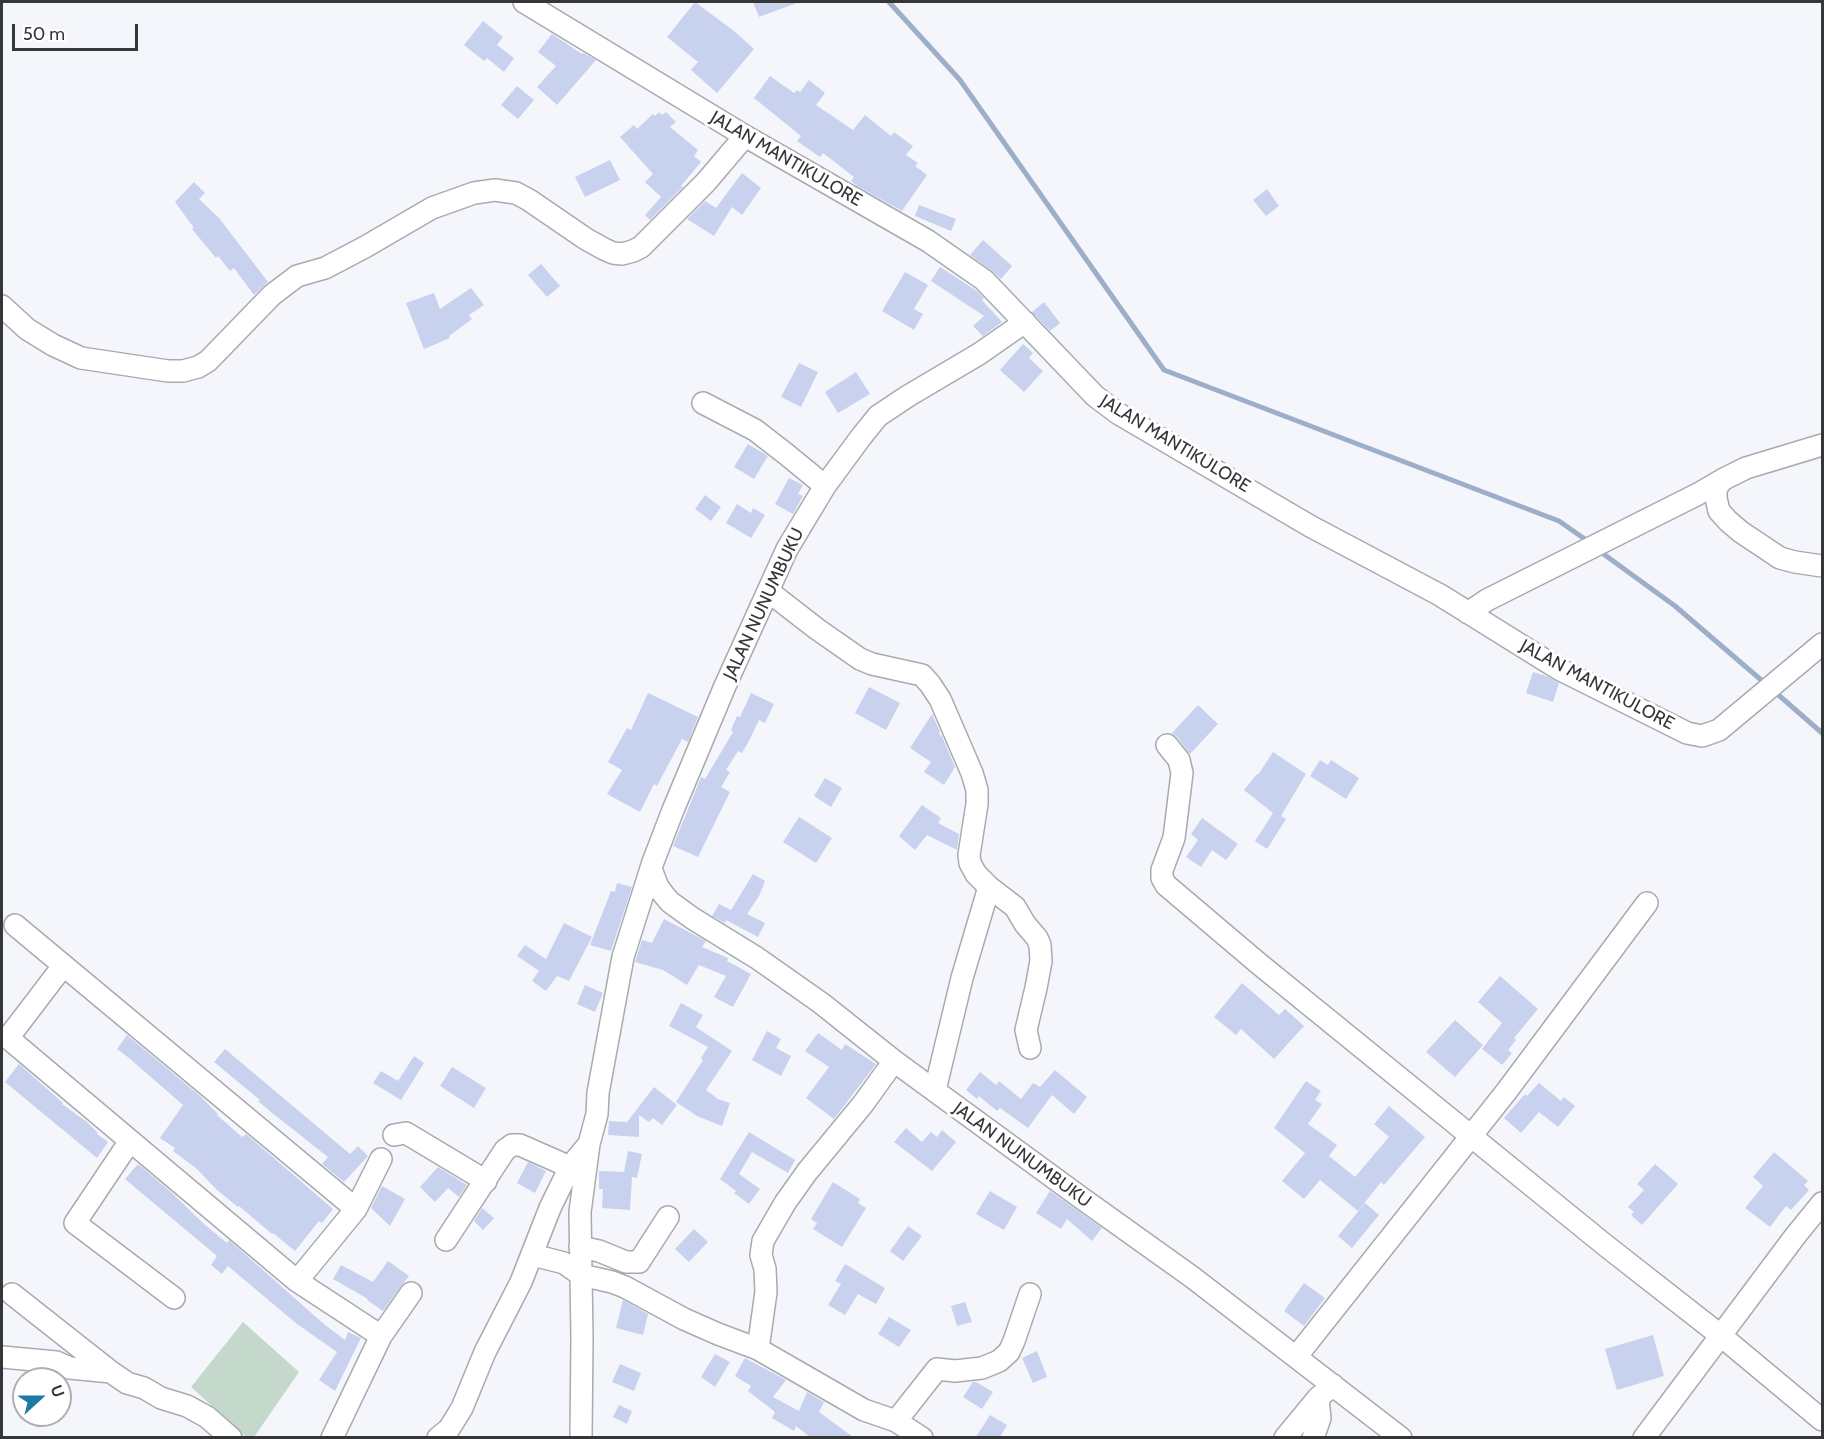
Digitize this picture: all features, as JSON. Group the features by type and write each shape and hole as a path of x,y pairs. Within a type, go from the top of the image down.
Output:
{"street":[{"name":"JALAN MANTIKULORE","path":"524,2 745,136 928,241 984,280 1095,396 1119,414 1310,526 1440,595 1559,669 1687,733 1702,736 1719,730 1822,644"},
{"path":"2,306 27,329 81,358 168,371 183,371 198,367 208,361 272,295 297,276 325,268 432,208 474,193 495,190 516,193 604,249 622,254 633,251 641,247 706,182 745,136"},
{"name":"JALAN NUNUMBUKU","path":"581,1437 580,1212 597,1114 598,1093 623,957 651,869 673,810 787,549 825,486 878,416 979,354 1025,322"},
{"path":"703,403 755,430 825,486"},
{"path":"1468,613 1487,600 1746,468 1822,445"},
{"path":"1722,480 1716,489 1716,498 1719,511 1728,521 1780,558 1822,566"},
{"path":"768,591 860,659 872,664 922,675 940,699 977,790 969,855 973,869 989,887 1015,907 1040,945 1041,961 1026,1030 1030,1048"},
{"path":"1167,745 1179,760 1182,773 1174,838 1162,870 1164,883 1258,963 1605,1245 1720,1335 1822,1420"},
{"name":"JALAN NUNUMBUKU","path":"651,869 658,887 670,902 757,958 821,1003 894,1060 1192,1277 1296,1357 1326,1391 1401,1437"},
{"path":"935,1090 962,978 989,887"},
{"path":"1296,1357 1472,1135 1647,903"},
{"path":"15,925 356,1209"},
{"path":"63,966 8,1038 297,1281 381,1336"},
{"path":"758,1349 766,1292 765,1269 761,1255 763,1241 785,1203 863,1104 894,1060"},
{"path":"394,1135 406,1133 486,1181"},
{"path":"130,1141 75,1223 174,1298"},
{"path":"438,1437 449,1429 462,1408 485,1352 533,1255 550,1208 570,1167 590,1144"},
{"path":"447,1240 506,1150 512,1145 520,1145 570,1167"},
{"path":"297,1281 356,1209 381,1159"},
{"path":"1644,1437 1822,1203"},
{"path":"580,1247 599,1251 626,1262 639,1262 669,1217"},
{"path":"533,1255 564,1263 581,1275 625,1287 684,1319 758,1349 864,1410 896,1421 922,1437"},
{"path":"333,1437 381,1336 411,1293"},
{"path":"12,1294 127,1383 144,1388 161,1398 187,1406 207,1417 231,1437"},
{"path":"896,1421 937,1369 955,1371 982,1368 999,1361 1009,1352 1029,1294"},
{"path":"2,1357 56,1362 68,1367"},
{"path":"72,1368 111,1372"},
{"path":"1285,1437 1326,1391"},
{"path":"1313,1437 1326,1391"}],"green space":[{"path":"243,1322 299,1372 254,1437 246,1437 191,1387"}],"building":[{"path":"695,2 754,49 717,93 691,70 698,62 667,37"},
{"path":"753,2 797,2 797,3 759,17"},
{"path":"483,21 503,37 497,45 514,58 504,72 487,58 484,61 464,45"},
{"path":"552,34 582,54 596,60 557,105 537,87 556,66 538,52"},
{"path":"770,76 794,93 797,90 800,92 809,80 825,93 816,105 853,130 865,115 891,136 894,132 913,146 906,155 918,163 915,166 927,175 902,211 857,186 851,181 854,177 823,153 820,157 797,141 801,136 754,98"},
{"path":"517,86 534,100 518,119 501,105"},
{"path":"659,112 662,115 666,112 676,122 670,127 698,150 694,156 701,162 681,186 683,187 650,220 645,215 661,197 645,182 653,174 620,137 634,125 637,129 653,114 655,116"},
{"path":"610,160 620,180 585,197 575,177"},
{"path":"742,173 761,188 742,215 732,207 714,236 687,219 705,201 716,208"},
{"path":"194,182 205,193 199,199 219,218 268,282 254,295 234,268 230,271 218,256 216,258 192,229 194,228 175,202"},
{"path":"1267,189 1279,206 1266,216 1253,200"},
{"path":"919,205 956,219 951,231 915,216"},
{"path":"983,240 1012,266 1001,279 970,255"},
{"path":"541,264 560,286 547,297 528,275"},
{"path":"940,267 977,291 1002,322 983,336 973,326 984,316 931,281"},
{"path":"905,272 928,285 914,309 923,314 914,330 882,311"},
{"path":"471,288 484,305 469,315 472,319 449,336 450,338 424,349 406,303 434,293 440,309"},
{"path":"1044,302 1060,323 1050,331 1032,312"},
{"path":"1023,344 1033,353 1029,358 1043,371 1024,392 1000,370"},
{"path":"799,363 818,372 801,407 781,397"},
{"path":"856,372 870,394 838,413 825,392"},
{"path":"748,444 768,456 754,479 734,467"},
{"path":"789,478 803,485 798,494 803,496 793,514 775,504"},
{"path":"705,495 721,507 711,521 695,509"},
{"path":"737,504 751,513 753,508 765,515 751,538 726,523"},
{"path":"1533,672 1559,683 1553,702 1526,693"},
{"path":"869,687 900,703 886,730 855,713"},
{"path":"648,693 698,717 688,742 682,739 657,786 654,784 640,812 607,794 622,770 608,762 627,728 631,730"},
{"path":"751,693 774,704 765,723 759,720 742,753 738,751 726,770 730,772 721,787 730,792 698,857 673,846 701,777 705,779 733,732 731,730 737,716 740,717"},
{"path":"1198,705 1218,724 1190,754 1172,733"},
{"path":"932,714 955,767 944,785 924,772 931,762 910,748"},
{"path":"1273,752 1306,774 1281,816 1286,819 1267,849 1255,841 1273,813 1244,790 1258,775"},
{"path":"1320,760 1328,765 1331,760 1359,778 1346,799 1310,776"},
{"path":"825,778 842,788 831,807 814,796"},
{"path":"922,805 941,818 938,823 959,834 957,850 927,835 915,850 899,836"},
{"path":"799,817 832,838 816,863 783,842"},
{"path":"1202,818 1238,844 1226,860 1212,850 1201,867 1186,857 1198,840 1191,834"},
{"path":"753,874 765,881 759,896 747,914 765,923 758,937 726,920 725,923 712,916 719,904 731,910"},
{"path":"617,883 632,887 611,951 590,945 611,891 615,892"},
{"path":"664,919 706,941 702,947 728,958 727,961 751,974 733,1007 714,997 726,976 699,965 687,985 663,970 635,962 642,940 652,943"},
{"path":"564,923 592,937 569,981 557,976 546,991 532,981 539,971 517,956 525,945 546,959"},
{"path":"1500,976 1538,1009 1514,1038 1516,1040 1508,1050 1512,1053 1502,1065 1482,1049 1502,1023 1478,1002"},
{"path":"1242,983 1279,1015 1285,1009 1304,1026 1274,1059 1241,1029 1236,1035 1214,1017"},
{"path":"585,985 603,993 595,1012 577,1004"},
{"path":"681,1003 703,1015 696,1027 732,1051 706,1090 718,1099 730,1103 722,1126 697,1116 676,1102 703,1060 701,1058 708,1047 669,1026"},
{"path":"1455,1020 1483,1045 1455,1077 1426,1052"},
{"path":"767,1031 781,1039 776,1048 791,1056 781,1076 752,1060"},
{"path":"818,1033 842,1050 845,1044 876,1064 834,1119 806,1098 829,1067 805,1051"},
{"path":"127,1035 200,1096 242,1137 246,1134 333,1209 322,1223 319,1221 295,1251 217,1190 197,1169 173,1151 175,1148 160,1138 183,1105 117,1049"},
{"path":"225,1049 350,1154 358,1146 368,1156 344,1182 322,1164 328,1157 271,1112 214,1062"},
{"path":"414,1056 424,1063 401,1100 373,1083 381,1071 398,1081"},
{"path":"19,1064 108,1142 97,1158 5,1082"},
{"path":"452,1067 486,1088 474,1108 440,1086"},
{"path":"1055,1070 1087,1097 1074,1114 1052,1095 1028,1128 1000,1108 997,1111 979,1096 977,1099 966,1090 980,1072 996,1085 999,1081 1021,1099 1033,1083 1040,1087"},
{"path":"1306,1081 1321,1091 1315,1100 1322,1104 1308,1124 1337,1145 1329,1156 1355,1177 1389,1137 1374,1124 1389,1106 1425,1137 1384,1185 1381,1182 1358,1211 1320,1180 1304,1199 1282,1181 1305,1153 1274,1128"},
{"path":"1539,1083 1561,1101 1564,1097 1575,1106 1558,1127 1539,1112 1521,1133 1504,1118 1525,1094 1527,1096"},
{"path":"654,1087 677,1105 662,1125 653,1118 649,1122 639,1115 639,1137 608,1135 609,1121 627,1122"},
{"path":"906,1128 922,1142 931,1132 937,1137 942,1130 956,1142 932,1171 894,1142"},
{"path":"749,1132 795,1160 788,1173 752,1152 739,1174 760,1189 749,1204 720,1179"},
{"path":"628,1151 642,1154 637,1178 632,1177 630,1210 602,1208 603,1189 599,1189 599,1171 624,1172"},
{"path":"1774,1152 1808,1181 1804,1185 1809,1190 1791,1210 1786,1206 1770,1227 1745,1208 1763,1186 1753,1177"},
{"path":"528,1162 546,1171 535,1193 517,1183"},
{"path":"138,1164 204,1224 227,1243 229,1240 325,1325 345,1340 348,1332 361,1338 335,1391 319,1380 337,1352 297,1324 228,1266 222,1274 211,1265 217,1256 125,1179"},
{"path":"1655,1164 1678,1184 1642,1225 1631,1215 1634,1212 1628,1207 1644,1190 1637,1184"},
{"path":"438,1167 467,1185 459,1197 448,1188 435,1202 420,1187"},
{"path":"833,1182 860,1199 858,1203 866,1208 842,1247 813,1229 817,1223 811,1219"},
{"path":"382,1186 405,1199 390,1226 371,1208"},
{"path":"990,1191 1017,1207 1004,1230 976,1214"},
{"path":"1050,1191 1102,1228 1092,1241 1067,1219 1061,1229 1036,1213"},
{"path":"1365,1203 1379,1215 1352,1248 1338,1236"},
{"path":"482,1208 494,1218 483,1230 474,1221"},
{"path":"908,1226 922,1236 903,1261 890,1251"},
{"path":"694,1229 708,1242 689,1262 675,1249"},
{"path":"388,1261 409,1276 383,1311 368,1299 333,1279 341,1265 373,1282"},
{"path":"845,1264 885,1288 876,1304 858,1294 845,1315 828,1305 841,1284 835,1281"},
{"path":"1304,1283 1325,1298 1304,1326 1284,1311"},
{"path":"623,1300 648,1314 643,1335 616,1328"},
{"path":"965,1302 972,1322 957,1326 951,1306"},
{"path":"889,1317 911,1330 899,1347 878,1334"},
{"path":"1653,1335 1664,1376 1617,1390 1605,1349"},
{"path":"1037,1351 1047,1377 1033,1383 1022,1358"},
{"path":"715,1354 730,1362 715,1387 701,1377"},
{"path":"745,1358 786,1380 773,1397 799,1411 807,1392 824,1402 819,1412 853,1437 810,1437 796,1426 794,1431 772,1418 775,1412 748,1391 751,1386 735,1376"},
{"path":"620,1364 641,1373 634,1391 612,1382"},
{"path":"973,1382 993,1392 982,1409 963,1397"},
{"path":"619,1405 632,1411 627,1424 613,1417"},
{"path":"990,1415 1007,1425 1000,1437 976,1437"}],"waterway":[{"path":"889,2 960,80 1164,370 1559,521 1589,542"},
{"path":"1598,550 1675,606 1767,685"},
{"path":"1774,691 1822,733"}]}
